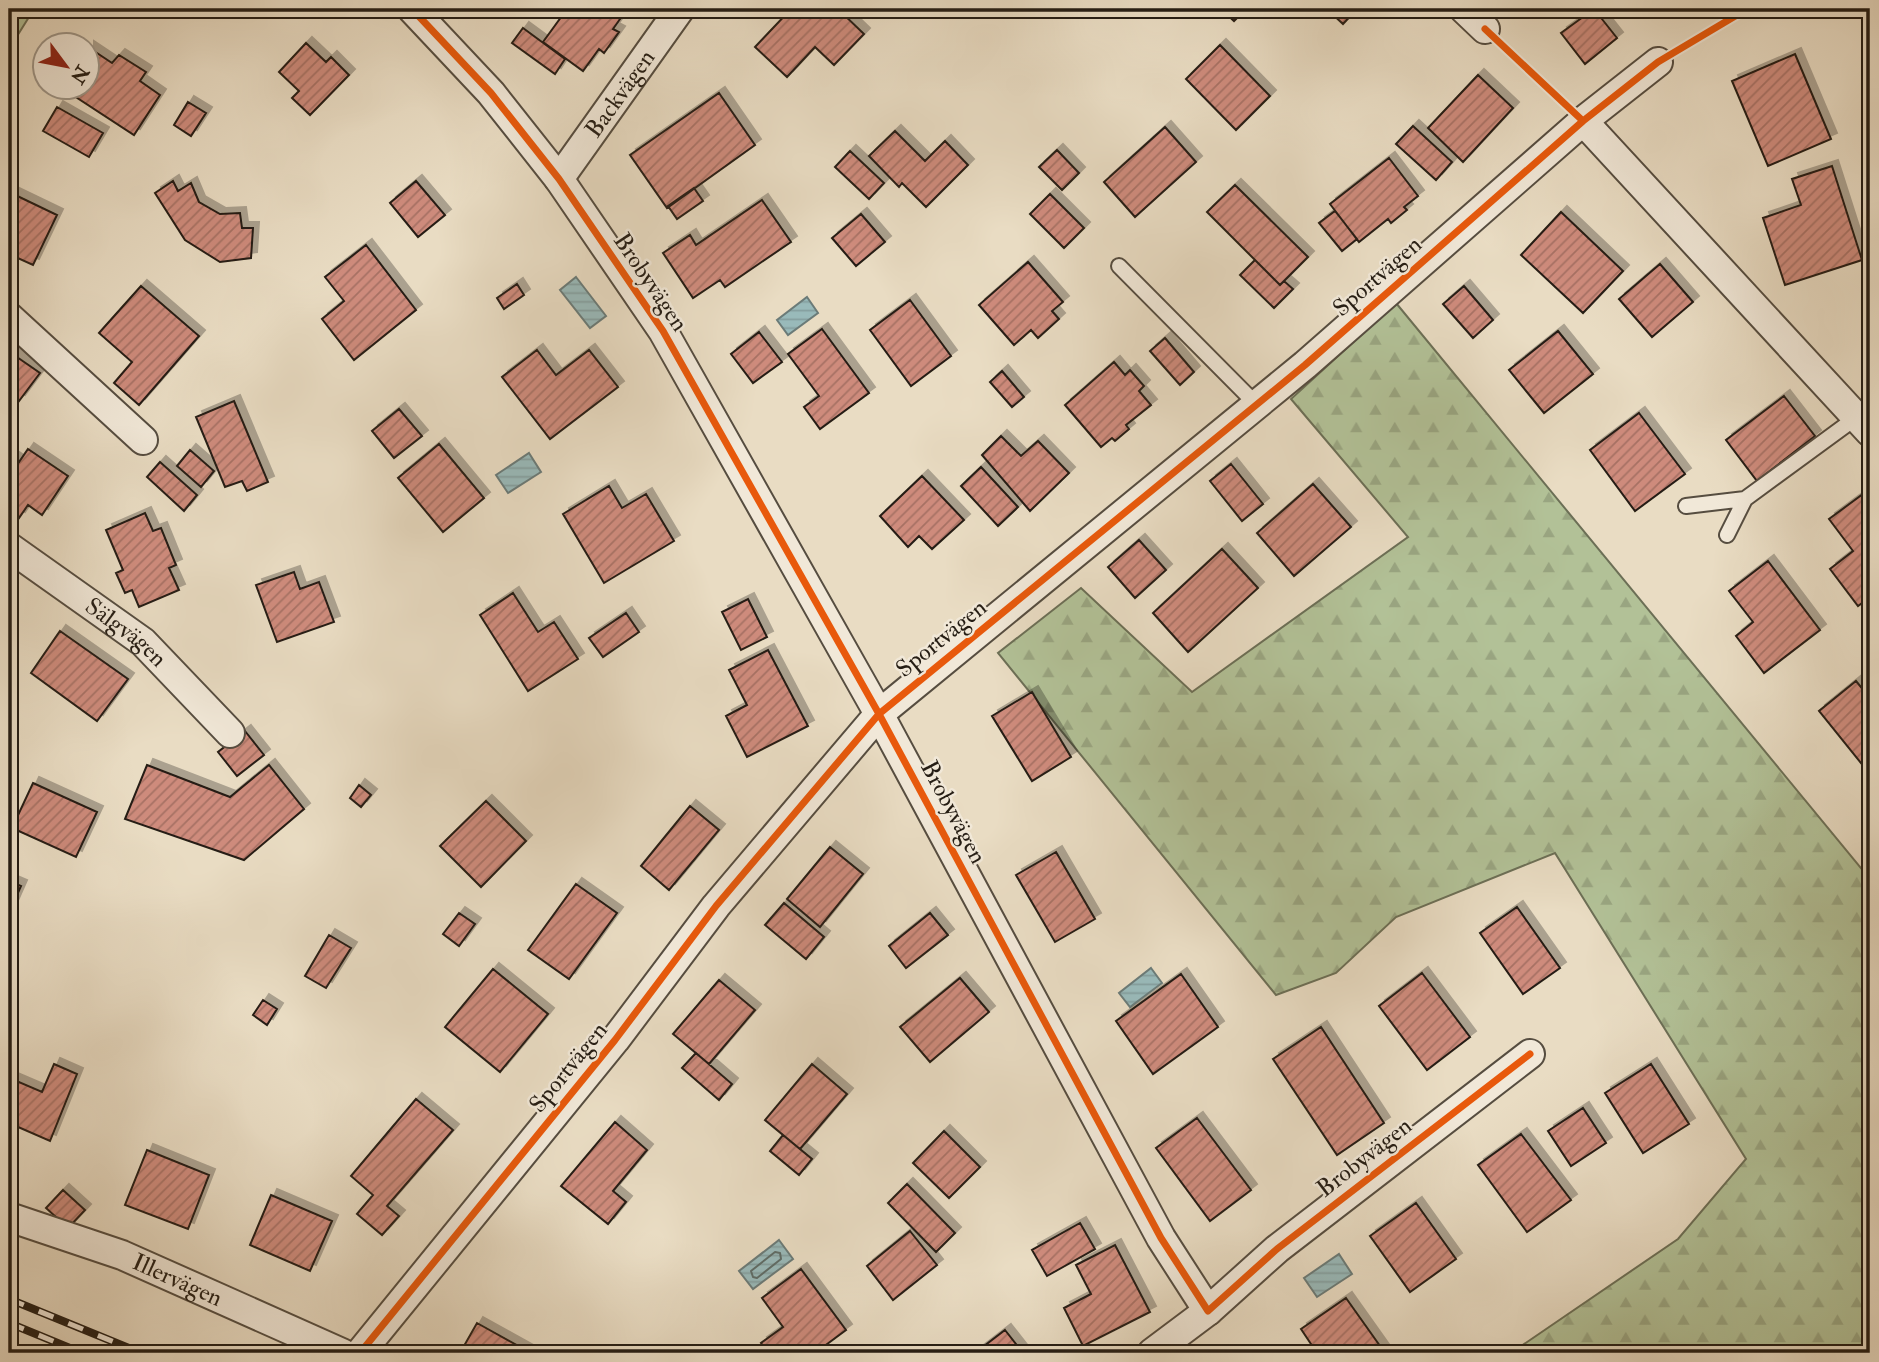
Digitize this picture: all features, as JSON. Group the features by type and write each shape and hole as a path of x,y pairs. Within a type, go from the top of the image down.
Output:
{"street":[{"name":"Brobyvägen","path":"412,9 491,93 559,179 663,331 879,714 1155,1226 1208,1311"},
{"name":"Backvägen","path":"559,179 680,9"},
{"path":"1464,9 1485,29"},
{"name":"Sportvägen","path":"360,1353 615,1040 716,906 879,714 1256,405 1583,121 1658,62"},
{"path":"1583,121 1864,424"},
{"path":"9,317 143,440"},
{"name":"Sälgvägen","path":"9,547 143,642 230,733"},
{"name":"Brobyvägen","path":"1152,1353 1208,1311 1277,1249 1530,1054"},
{"name":"Illervägen","path":"9,1217 122,1255 342,1353"}],"lane":[{"path":"1119,266 1256,405"},
{"path":"1686,506 1745,499 1864,424"},
{"path":"1727,536 1745,499"}],"green space":[{"path":"9,9 34,9 9,49"},
{"path":"1396,303 1870,879 1870,1353 1511,1353 1678,1239 1746,1159 1555,853 1396,917 1336,973 1276,995 998,653 1081,588 1192,692 1408,537 1291,399"}],"water":[{"path":"576,277 606,316 590,328 560,290"},
{"path":"807,297 818,313 788,335 777,320"},
{"path":"529,453 541,472 508,493 496,475"},
{"path":"1151,968 1162,983 1130,1007 1119,993"},
{"path":"779,1240 793,1259 753,1289 739,1271"},
{"path":"1339,1254 1352,1274 1317,1297 1304,1278"}],"building":[{"path":"567,9 627,9 613,29 619,32 604,53 599,49 583,71 543,42"},
{"path":"791,9 838,9 864,34 834,65 815,47 787,77 755,47"},
{"path":"1221,9 1246,9 1234,21"},
{"path":"1327,9 1357,9 1343,24"},
{"path":"1594,9 1617,38 1585,64 1561,33"},
{"path":"523,28 565,59 555,74 512,43"},
{"path":"306,43 326,62 331,57 349,75 310,115 292,98 299,91 279,72"},
{"path":"1220,45 1270,96 1236,130 1186,79"},
{"path":"1795,54 1831,139 1768,166 1732,81"},
{"path":"119,55 146,72 140,81 160,95 134,135 83,102 102,102 102,56 112,63"},
{"path":"1478,75 1513,108 1463,162 1428,128"},
{"path":"719,93 755,145 667,208 630,155"},
{"path":"188,102 206,113 191,136 174,125"},
{"path":"57,107 103,133 89,157 43,131"},
{"path":"1413,126 1452,162 1436,180 1396,144"},
{"path":"1165,127 1196,162 1135,217 1104,182"},
{"path":"895,131 925,161 945,141 968,165 926,207 902,183 899,187 869,156"},
{"path":"1057,150 1079,173 1062,190 1039,167"},
{"path":"850,151 884,183 869,199 835,167"},
{"path":"1389,158 1418,196 1404,207 1407,210 1391,223 1388,219 1359,242 1330,204"},
{"path":"1832,166 1862,260 1785,285 1763,218 1801,205 1792,179"},
{"path":"173,181 178,191 191,183 199,202 220,214 240,213 242,228 253,228 251,258 220,262 185,240 155,193"},
{"path":"416,181 445,215 418,237 390,203"},
{"path":"1235,185 1308,257 1280,285 1207,212"},
{"path":"694,188 703,201 677,219 668,206"},
{"path":"9,192 57,215 33,265 9,254"},
{"path":"1050,194 1084,228 1064,248 1030,214"},
{"path":"762,200 791,242 725,287 720,280 693,298 663,253 690,235 696,245"},
{"path":"1335,211 1357,239 1342,251 1319,223"},
{"path":"1561,212 1623,271 1583,313 1521,255"},
{"path":"861,214 885,242 856,266 832,238"},
{"path":"366,245 416,310 354,360 322,319 344,301 325,277"},
{"path":"1255,260 1280,285 1284,281 1293,289 1274,308 1240,275"},
{"path":"1028,262 1063,302 1052,311 1059,319 1038,338 1031,330 1014,345 979,305"},
{"path":"1660,264 1693,302 1652,337 1619,299"},
{"path":"517,284 524,295 504,309 497,298"},
{"path":"141,286 199,336 139,405 114,383 132,362 99,333"},
{"path":"1464,286 1493,320 1473,338 1443,304"},
{"path":"910,300 951,356 911,386 870,330"},
{"path":"822,329 869,393 820,429 804,407 819,396 788,354"},
{"path":"1558,331 1593,374 1544,413 1509,370"},
{"path":"759,332 782,362 753,383 731,354"},
{"path":"1165,338 1194,372 1180,385 1150,351"},
{"path":"537,350 556,375 589,350 618,387 550,439 502,377"},
{"path":"14,355 40,373 19,401 9,393 9,363"},
{"path":"1114,362 1125,375 1130,370 1144,386 1139,391 1151,405 1126,425 1129,429 1115,441 1112,438 1101,447 1065,405"},
{"path":"1002,371 1024,397 1012,407 990,382"},
{"path":"1784,396 1815,436 1757,481 1726,440"},
{"path":"234,401 268,482 247,491 242,481 225,487 196,417"},
{"path":"399,409 422,436 394,458 372,431"},
{"path":"1639,413 1685,474 1635,511 1590,450"},
{"path":"1001,436 1021,456 1038,441 1069,473 1030,511 982,455"},
{"path":"439,444 484,498 443,532 398,478"},
{"path":"28,449 68,476 42,515 28,505 19,518 9,511 9,455 19,462"},
{"path":"190,450 214,471 201,487 177,466"},
{"path":"160,462 197,495 184,511 147,477"},
{"path":"1231,464 1263,504 1242,521 1210,481"},
{"path":"981,467 1018,507 998,526 961,486"},
{"path":"922,476 964,520 932,549 919,536 908,547 880,516"},
{"path":"1313,484 1351,527 1294,576 1257,533"},
{"path":"609,486 622,508 646,494 674,541 604,583 563,514"},
{"path":"1867,491 1870,496 1870,597 1858,606 1830,569 1853,551 1829,519"},
{"path":"145,513 153,531 161,528 176,565 169,568 179,590 139,607 132,590 125,593 116,573 123,570 106,530"},
{"path":"1139,540 1166,570 1135,598 1108,567"},
{"path":"1222,549 1258,588 1188,652 1153,613"},
{"path":"1768,561 1820,630 1764,673 1736,636 1753,622 1729,591"},
{"path":"294,572 300,589 319,582 334,622 277,642 256,585"},
{"path":"513,593 538,632 554,622 578,659 528,691 480,615"},
{"path":"748,599 767,637 741,650 722,612"},
{"path":"626,613 639,632 603,657 589,638"},
{"path":"60,631 128,679 97,721 31,673"},
{"path":"768,650 808,726 747,757 726,716 747,705 729,670"},
{"path":"1856,681 1870,698 1869,773 1819,711"},
{"path":"1032,692 1071,757 1032,781 992,716"},
{"path":"245,731 264,755 237,776 218,752"},
{"path":"147,765 230,797 269,765 304,809 244,860 125,819"},
{"path":"33,783 97,812 76,857 12,828"},
{"path":"359,785 371,795 361,807 350,798"},
{"path":"486,801 526,841 481,887 440,846"},
{"path":"690,806 719,830 669,890 641,866"},
{"path":"830,847 863,874 820,927 787,899"},
{"path":"1056,852 1095,919 1055,942 1016,875"},
{"path":"9,881 21,886 9,913"},
{"path":"576,884 617,913 569,979 528,950"},
{"path":"784,903 824,937 806,959 765,925"},
{"path":"1517,907 1560,968 1523,994 1480,933"},
{"path":"459,913 475,924 459,946 443,934"},
{"path":"930,913 948,935 906,968 889,946"},
{"path":"329,935 351,948 326,988 305,976"},
{"path":"493,969 548,1014 500,1072 445,1027"},
{"path":"1422,973 1470,1037 1427,1070 1379,1006"},
{"path":"1181,974 1218,1027 1153,1074 1116,1021"},
{"path":"960,978 989,1012 930,1062 900,1027"},
{"path":"719,980 755,1010 709,1064 673,1034"},
{"path":"263,1000 277,1009 267,1025 253,1015"},
{"path":"1321,1027 1384,1123 1337,1155 1273,1059"},
{"path":"696,1053 732,1084 719,1100 682,1068"},
{"path":"54,1064 77,1074 50,1141 9,1123 9,1086 12,1079 42,1092"},
{"path":"812,1064 847,1094 800,1149 765,1120"},
{"path":"1651,1064 1689,1124 1643,1153 1605,1093"},
{"path":"416,1099 453,1130 387,1206 399,1216 382,1235 357,1214 373,1195 351,1176"},
{"path":"1583,1108 1606,1143 1571,1166 1548,1131"},
{"path":"1197,1118 1251,1190 1210,1221 1156,1148"},
{"path":"615,1122 647,1150 613,1191 626,1202 608,1224 561,1186"},
{"path":"944,1131 980,1167 949,1198 913,1163"},
{"path":"1521,1134 1571,1200 1527,1232 1478,1165"},
{"path":"783,1135 812,1159 799,1175 770,1151"},
{"path":"147,1150 209,1175 188,1229 125,1205"},
{"path":"907,1184 955,1233 936,1252 888,1203"},
{"path":"63,1190 85,1210 68,1228 46,1208"},
{"path":"271,1195 332,1221 310,1271 250,1245"},
{"path":"1416,1203 1456,1259 1410,1292 1370,1236"},
{"path":"1080,1223 1095,1249 1047,1276 1032,1250"},
{"path":"910,1231 937,1265 893,1300 867,1266"},
{"path":"1115,1245 1150,1312 1083,1346 1064,1308 1091,1294 1076,1265"},
{"path":"801,1269 846,1330 815,1353 769,1353 761,1343 783,1327 762,1298"},
{"path":"1346,1298 1385,1353 1317,1353 1301,1329"},
{"path":"477,1323 531,1353 460,1353"},
{"path":"1005,1330 1023,1353 975,1353"}],"railway":[{"path":"9,1299 141,1353"},
{"path":"9,1323 82,1353"}],"cycle path":[{"path":"412,9 491,93 559,179 663,331 879,714 1161,1238 1208,1311 1277,1249 1530,1054"},
{"path":"360,1353 615,1040 716,906 879,714 1305,365 1583,121 1658,62 1747,9"},
{"path":"1485,29 1583,121"}]}
